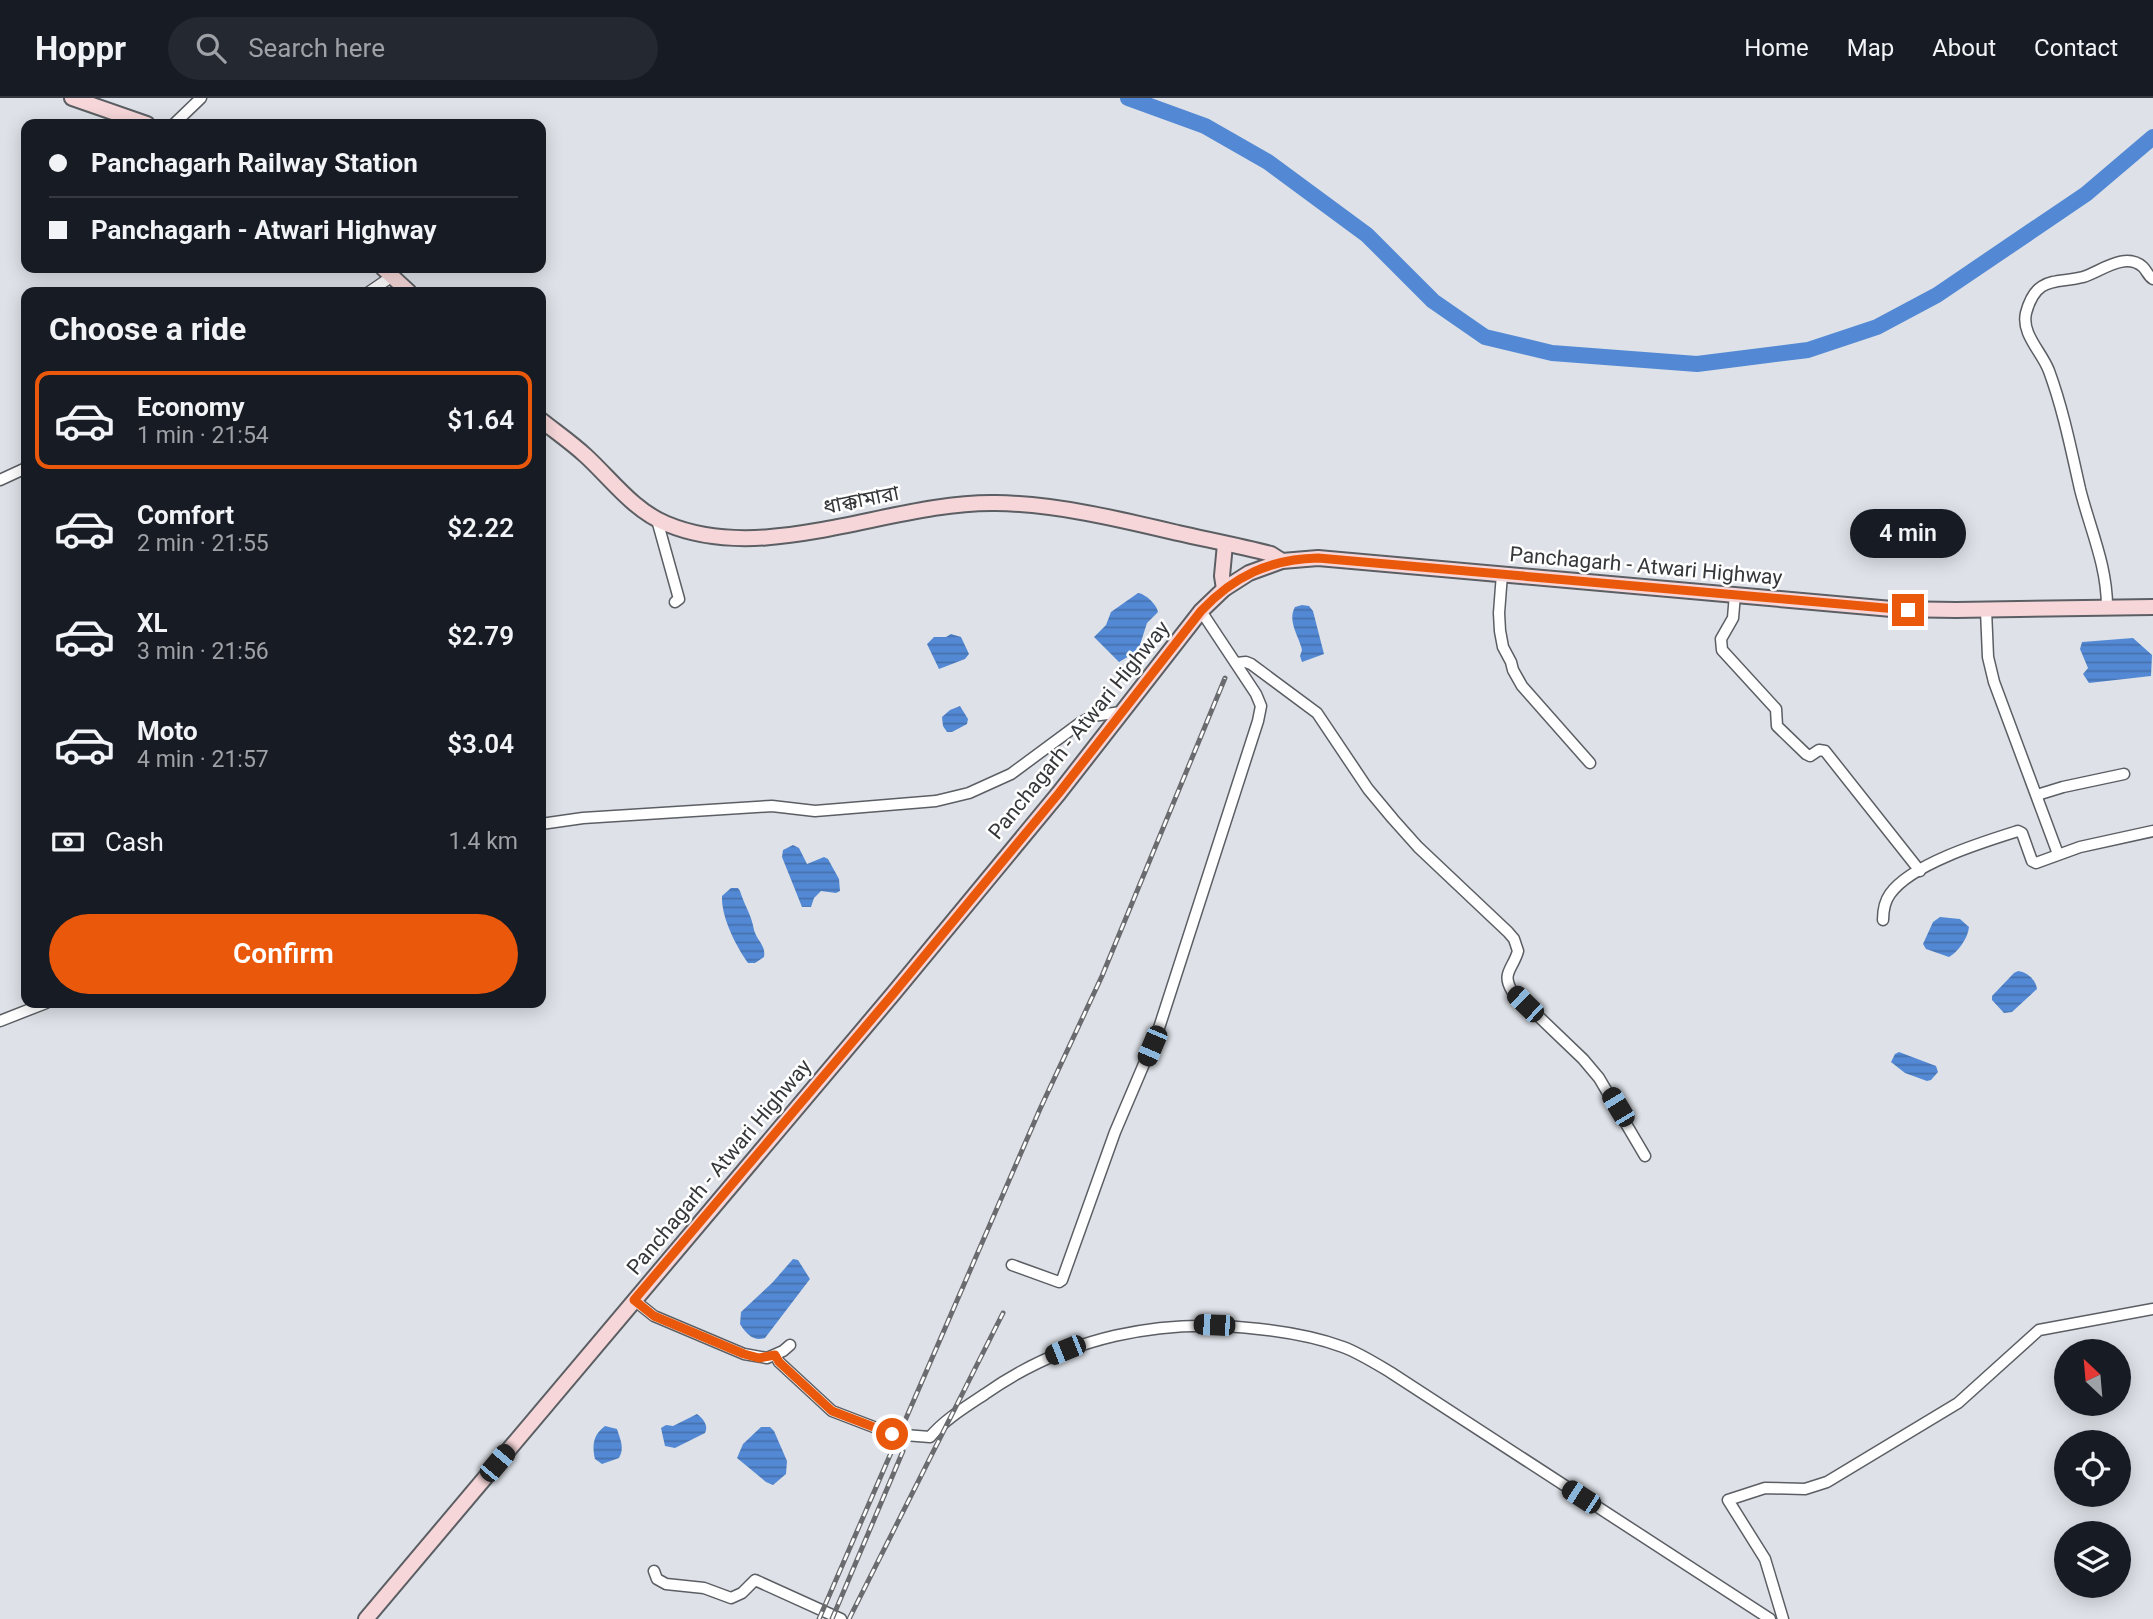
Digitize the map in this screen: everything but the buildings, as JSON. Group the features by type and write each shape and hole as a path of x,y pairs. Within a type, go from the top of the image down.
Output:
{"main road":[{"path":"72,98 133,119"},
{"path":"388,273 404,287"},
{"name":"ধাক্কামারা","path":"546,424 585,455 639,507 657,520 696,533 764,537 845,526 940,506 996,503 1063,509 1271,554 1282,561"},
{"path":"1224,589 1222,576 1225,544"},
{"name":"Panchagarh - Atwari Highway","path":"366,1619 893,994 1059,793 1201,611 1224,589 1249,573 1282,561 1342,559 1892,609 2153,607"}],"street":[{"path":"179,119 201,98"},
{"path":"2107,607 2106,578 2068,432 2047,368 2027,330 2026,313 2042,286 2058,280 2089,275 2106,265 2136,263 2153,279"},
{"path":"374,287 386,273"},
{"path":"0,480 21,470"},
{"path":"657,520 679,599 676,602"},
{"path":"1502,574 1499,620 1503,647 1513,670 1522,686 1590,763"},
{"path":"1735,594 1733,618 1721,639 1722,650 1776,709 1777,726 1806,754 1810,756 1819,750 1825,751 1920,871"},
{"path":"1986,610 1991,669 2058,855"},
{"path":"1012,1265 1059,1282 1062,1280 1115,1132 1158,1031 1258,721 1261,706 1259,700 1201,611"},
{"path":"1236,663 1251,664 1317,713 1361,778 1393,819 1418,847 1478,901 1514,940 1518,951 1507,975 1508,985 1599,1078 1645,1156"},
{"path":"546,823 583,818 772,806 815,811 936,801 969,793 997,781 1093,716 1121,712"},
{"path":"2037,795 2124,774"},
{"path":"1883,920 1891,892 1920,871 1952,853 2018,831 2022,833 2032,861 2036,863 2080,847 2153,831"},
{"path":"0,1021 33,1008"},
{"path":"634,1300 654,1316 744,1354 759,1358 775,1355 790,1345"},
{"path":"1783,1619 1765,1559 1728,1500 1765,1488 1805,1489 1828,1482 1958,1403 2039,1330 2153,1309"},
{"path":"775,1355 779,1362 832,1411 892,1434 930,1437 977,1399 1021,1370 1065,1350 1108,1336 1188,1324 1243,1327 1325,1341 1344,1347 1390,1372 1770,1619"},
{"path":"653,1571 657,1579 666,1584 704,1588 731,1598 742,1593 755,1580 841,1619"}],"water":[{"path":"1138,593 1151,600 1158,612 1147,623 1136,652 1119,662 1094,637 1106,625 1111,612"},
{"path":"1309,606 1313,611 1324,654 1302,662 1302,650 1292,618 1295,607"},
{"path":"951,634 961,637 969,654 965,659 939,669 927,644 934,637"},
{"path":"2133,638 2152,655 2151,676 2089,683 2083,674 2088,668 2080,649 2082,642"},
{"path":"960,706 968,719 967,724 947,732 942,717"},
{"path":"793,845 799,848 807,864 824,857 828,859 839,879 840,891 821,891 814,898 811,907 802,907 782,857 783,850"},
{"path":"731,888 738,888 740,891 755,934 764,949 764,957 755,963 748,963 727,922 722,896"},
{"path":"1940,917 1960,919 1969,927 1962,944 1949,957 1926,949 1923,944 1933,922"},
{"path":"2018,971 2030,977 2037,989 2012,1012 2004,1013 1992,1000 1992,996"},
{"path":"1899,1052 1936,1066 1938,1072 1927,1081 1905,1073 1891,1062"},
{"path":"793,1259 798,1260 810,1279 765,1338 754,1338 740,1324 741,1312"},
{"path":"697,1414 705,1422 705,1433 675,1448 665,1446 661,1428 666,1425 673,1426"},
{"path":"605,1426 617,1429 622,1451 619,1458 602,1464 595,1459 594,1445 598,1433"},
{"path":"761,1427 770,1427 774,1431 787,1461 786,1474 773,1485 737,1458 743,1444"}],"waterway":[{"path":"1128,98 1205,126 1268,162 1367,235 1433,301 1485,337 1552,353 1697,364 1808,350 1877,327 1937,295 2086,194 2153,137"}],"railway":[{"path":"819,1619 1040,1109 1102,976 1225,678"},
{"path":"849,1619 1003,1313"},
{"path":"832,1619 903,1451"}],"route":[{"path":"892,1434 832,1411 779,1362 775,1355 759,1358 744,1354 654,1316 634,1300 893,994 1093,751 1201,611 1224,589 1265,566 1282,561 1318,558 1908,610"}]}
